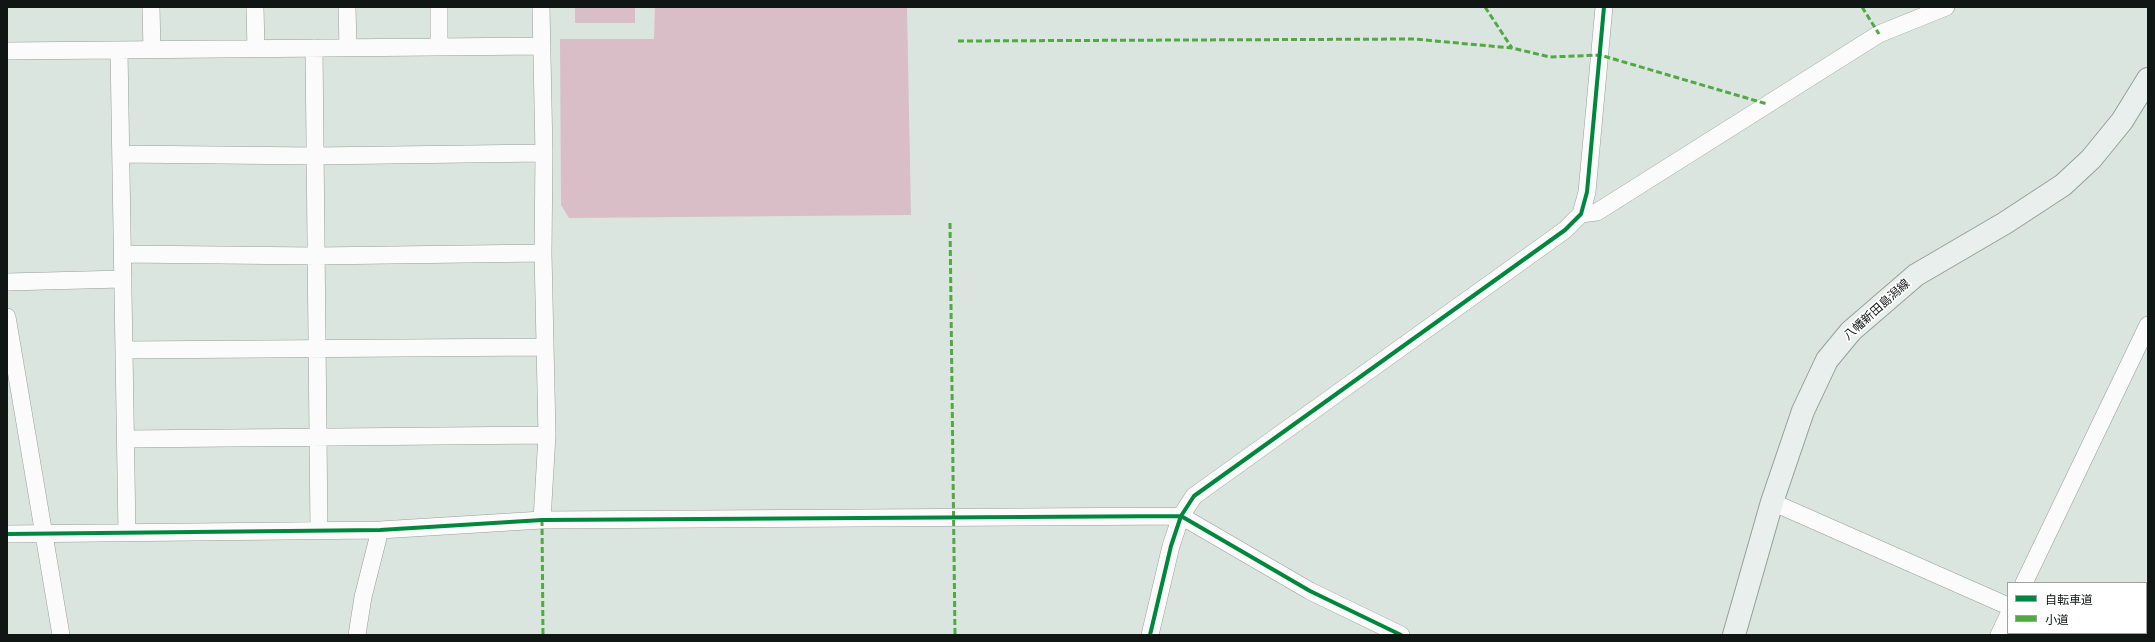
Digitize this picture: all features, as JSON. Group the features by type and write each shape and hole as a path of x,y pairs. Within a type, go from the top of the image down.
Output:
{"main road":[{"name":"八幡新田島潟線","path":"1734,635 1772,502 1806,405 1826,360 1851,331 1916,275 2005,223 2063,185 2091,159 2122,121 2148,79"}],"street":[{"path":"151,7 152,50"},
{"path":"255,7 256,49"},
{"path":"347,7 348,47"},
{"path":"439,7 439,46"},
{"path":"541,7 544,153 543,253 547,435 542,520"},
{"path":"1150,635 1171,546 1181,516 1194,496 1565,230 1581,214 1587,192 1604,7"},
{"path":"1581,214 1597,212 1879,34 1946,7"},
{"path":"7,51 542,46"},
{"path":"314,48 319,531"},
{"path":"119,50 127,533"},
{"path":"121,154 315,156 544,153"},
{"path":"123,254 316,256 543,253"},
{"path":"7,282 123,280"},
{"path":"7,317 61,635"},
{"path":"2024,582 2148,325"},
{"path":"124,350 545,347"},
{"path":"126,439 547,435"},
{"path":"1772,502 2007,606"},
{"path":"7,534 380,530 542,520 1181,516 1310,591 1401,635"},
{"path":"357,635 363,597 380,530"},
{"path":"1999,635 2007,618"}],"shaded area":[{"path":"575,7 635,7 635,23 575,23"},
{"path":"655,7 907,7 911,215 569,218 561,205 560,39 654,39"}],"marked path":[{"path":"1485,7 1512,48"},
{"path":"1862,7 1879,34"},
{"path":"958,41 1414,39 1512,48 1550,57 1600,55 1767,104"},
{"path":"950,223 955,635"},
{"path":"542,520 543,635"}],"cycle path":[{"path":"1150,635 1171,546 1181,516 1194,496 1565,230 1581,214 1587,192 1604,7"},
{"path":"7,534 380,530 542,520 1181,516 1310,591 1401,635"}]}
